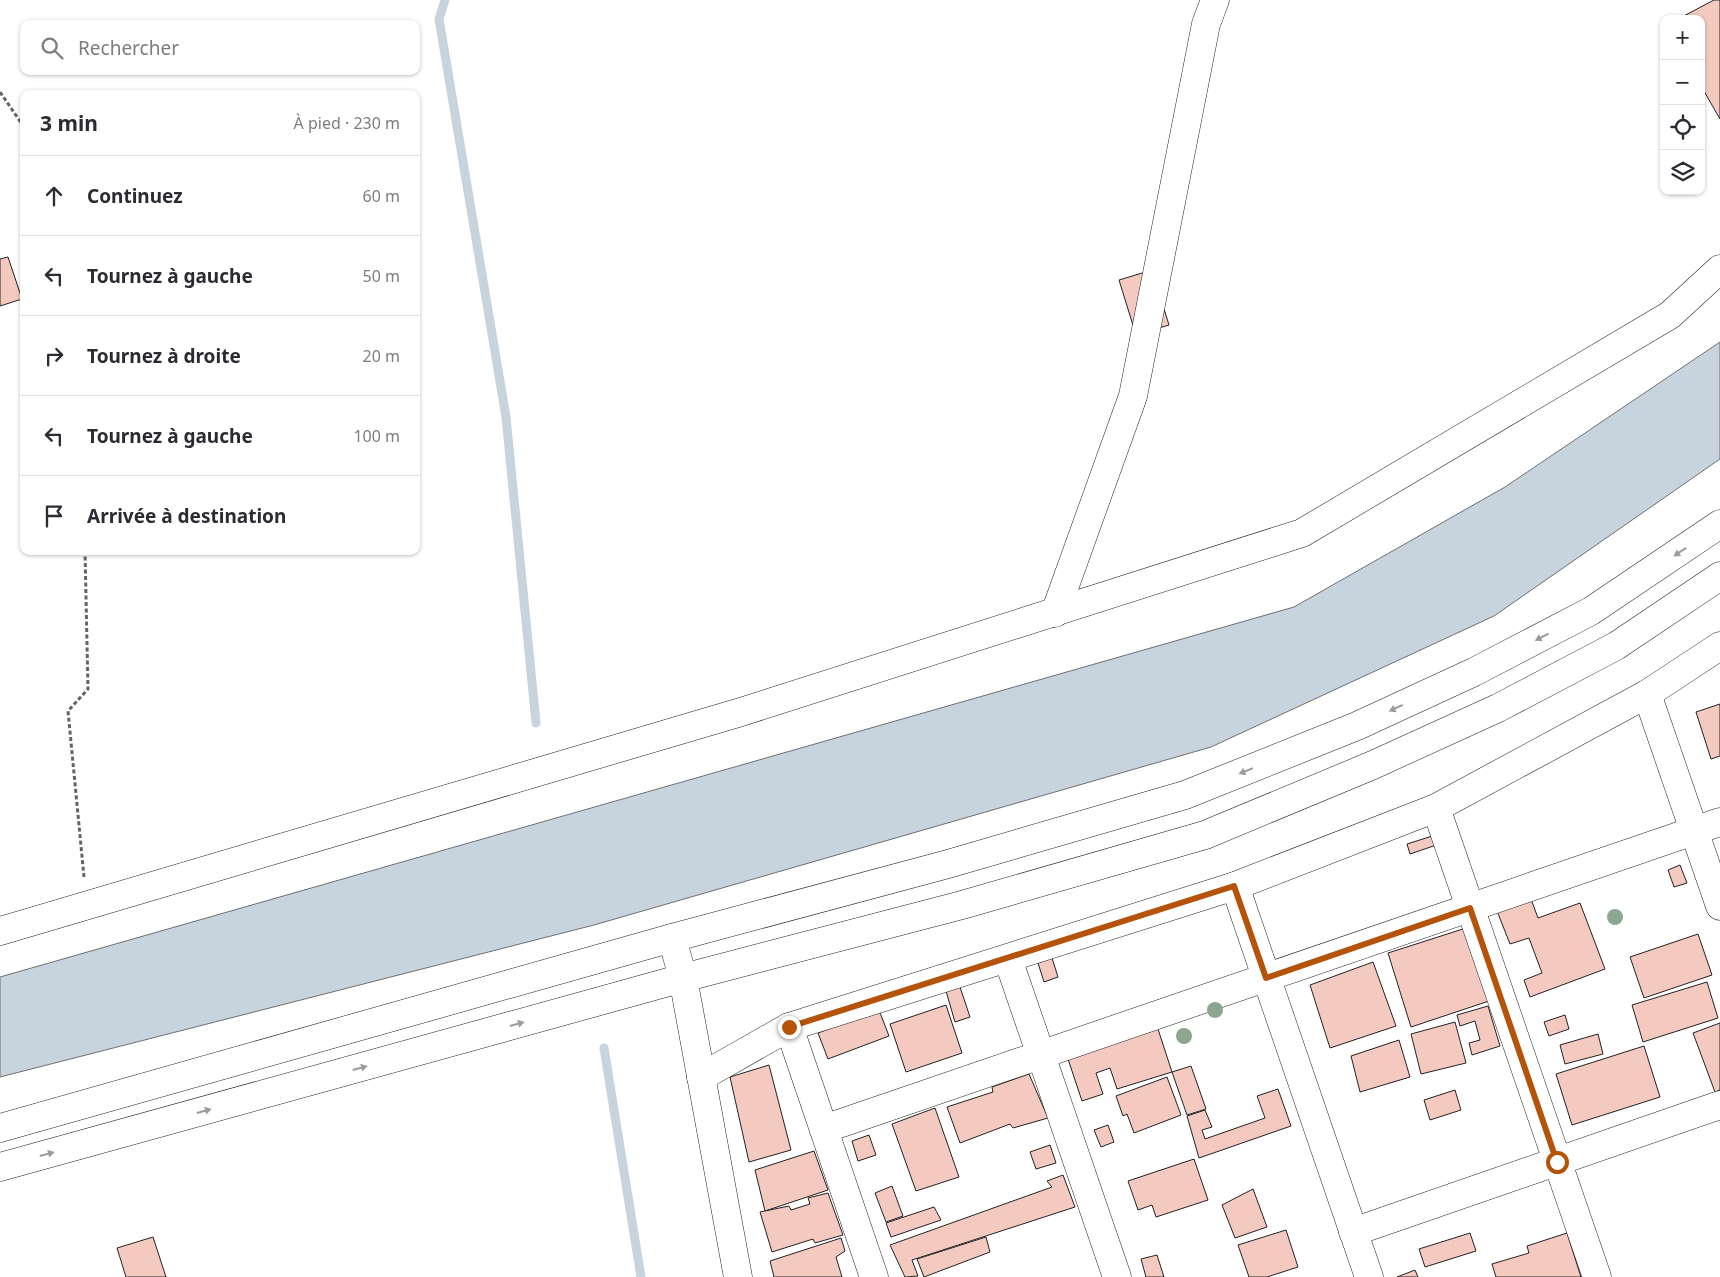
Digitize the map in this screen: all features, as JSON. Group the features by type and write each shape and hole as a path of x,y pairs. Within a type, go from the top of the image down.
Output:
{"street":[{"path":"1055,613 1133,396 1206,24 1215,0"},
{"path":"0,931 741,712 1302,533 1670,315 1720,269"},
{"path":"0,1128 672,938 948,864 1185,795 1357,726 1474,672 1591,611 1720,524"},
{"path":"0,1167 683,978 962,905 1205,835 1373,765 1498,708 1616,646 1720,576"},
{"path":"701,1077 789,1027 1234,886 1436,808 1647,694 1720,646"},
{"path":"1647,694 1720,906"},
{"path":"1436,808 1597,1277"},
{"path":"824,1129 1720,822"},
{"path":"1234,886 1368,1277"},
{"path":"672,938 683,978 738,1277"},
{"path":"1008,959 1116,1277"},
{"path":"789,1027 874,1277"},
{"path":"1353,1232 1720,1105"}],"path":[{"path":"0,92 20,121"},
{"path":"85,555 88,689 68,711 86,905"}],"shaded area":[{"path":"1720,342 1720,459 1494,616 1211,747 594,925 0,1077 0,977 1294,607 1505,487"}],"building":[{"path":"1714,0 1720,0 1720,119 1705,93 1705,15 1686,15"},
{"path":"8,257 20,293 20,300 0,306 0,259"},
{"path":"1152,270 1169,325 1136,335 1119,280"},
{"path":"1720,704 1720,756 1711,759 1696,712"},
{"path":"1448,831 1451,840 1410,854 1407,844"},
{"path":"1680,865 1687,883 1674,887 1668,870"},
{"path":"1531,899 1538,918 1580,903 1605,969 1530,997 1524,980 1542,973 1529,938 1510,944 1497,911"},
{"path":"1466,928 1489,1001 1411,1027 1388,953"},
{"path":"1698,934 1712,975 1644,998 1630,957"},
{"path":"1052,958 1058,977 1044,982 1038,963"},
{"path":"1373,962 1396,1026 1330,1048 1310,985"},
{"path":"1707,982 1718,1018 1643,1042 1632,1005"},
{"path":"960,987 970,1017 955,1022 946,991"},
{"path":"946,1005 962,1053 906,1072 890,1024"},
{"path":"1488,1006 1500,1046 1472,1055 1469,1043 1480,1040 1475,1021 1460,1026 1457,1015"},
{"path":"879,1010 889,1036 828,1059 818,1033"},
{"path":"1565,1015 1569,1029 1549,1036 1544,1022"},
{"path":"1455,1022 1466,1063 1421,1074 1411,1034"},
{"path":"1720,1023 1720,1090 1715,1092 1693,1033"},
{"path":"1157,1026 1172,1072 1117,1089 1110,1068 1096,1073 1103,1094 1082,1101 1067,1056"},
{"path":"1598,1034 1603,1054 1565,1064 1560,1045"},
{"path":"1399,1040 1410,1077 1360,1092 1351,1056"},
{"path":"1644,1046 1660,1097 1572,1125 1556,1074"},
{"path":"769,1065 791,1150 749,1162 730,1077"},
{"path":"1191,1066 1206,1109 1187,1115 1172,1072"},
{"path":"1029,1074 1048,1118 1013,1128 1010,1124 960,1143 947,1107 993,1092 992,1087"},
{"path":"1167,1077 1181,1115 1134,1133 1127,1114 1123,1116 1116,1096"},
{"path":"1278,1089 1291,1126 1199,1158 1187,1116 1205,1110 1212,1127 1202,1130 1205,1139 1265,1118 1257,1096"},
{"path":"1455,1090 1461,1110 1430,1120 1424,1100"},
{"path":"935,1108 959,1177 916,1191 892,1124"},
{"path":"1108,1125 1114,1142 1101,1147 1094,1130"},
{"path":"869,1135 876,1155 858,1161 852,1141"},
{"path":"1050,1145 1056,1163 1036,1169 1030,1152"},
{"path":"814,1151 828,1190 765,1211 755,1170"},
{"path":"1194,1159 1208,1200 1156,1217 1152,1205 1138,1210 1128,1181"},
{"path":"1063,1175 1075,1207 912,1260 918,1276 905,1277 890,1245 1052,1187 1047,1181"},
{"path":"892,1186 903,1216 886,1222 875,1193"},
{"path":"1253,1189 1267,1227 1235,1238 1222,1205"},
{"path":"828,1193 843,1235 815,1243 813,1239 772,1252 760,1212 789,1206 791,1210 810,1204 808,1198"},
{"path":"934,1207 941,1220 891,1237 886,1223"},
{"path":"1286,1230 1298,1267 1267,1277 1249,1277 1238,1245"},
{"path":"1470,1233 1476,1251 1425,1267 1419,1249"},
{"path":"1567,1233 1581,1277 1496,1277 1492,1264 1529,1253 1527,1246"},
{"path":"153,1237 166,1277 126,1277 117,1248"},
{"path":"986,1237 990,1252 924,1277 917,1259"},
{"path":"841,1238 845,1251 836,1257 842,1277 774,1277 770,1261"},
{"path":"1157,1255 1164,1277 1146,1277 1141,1259"},
{"path":"1415,1270 1418,1277 1397,1277"}],"waterway":[{"path":"445,0 439,19 506,417 536,723"},
{"path":"604,1048 641,1277"}],"route":[{"path":"789,1027 1234,886 1266,978 1470,908 1557,1162"}]}
